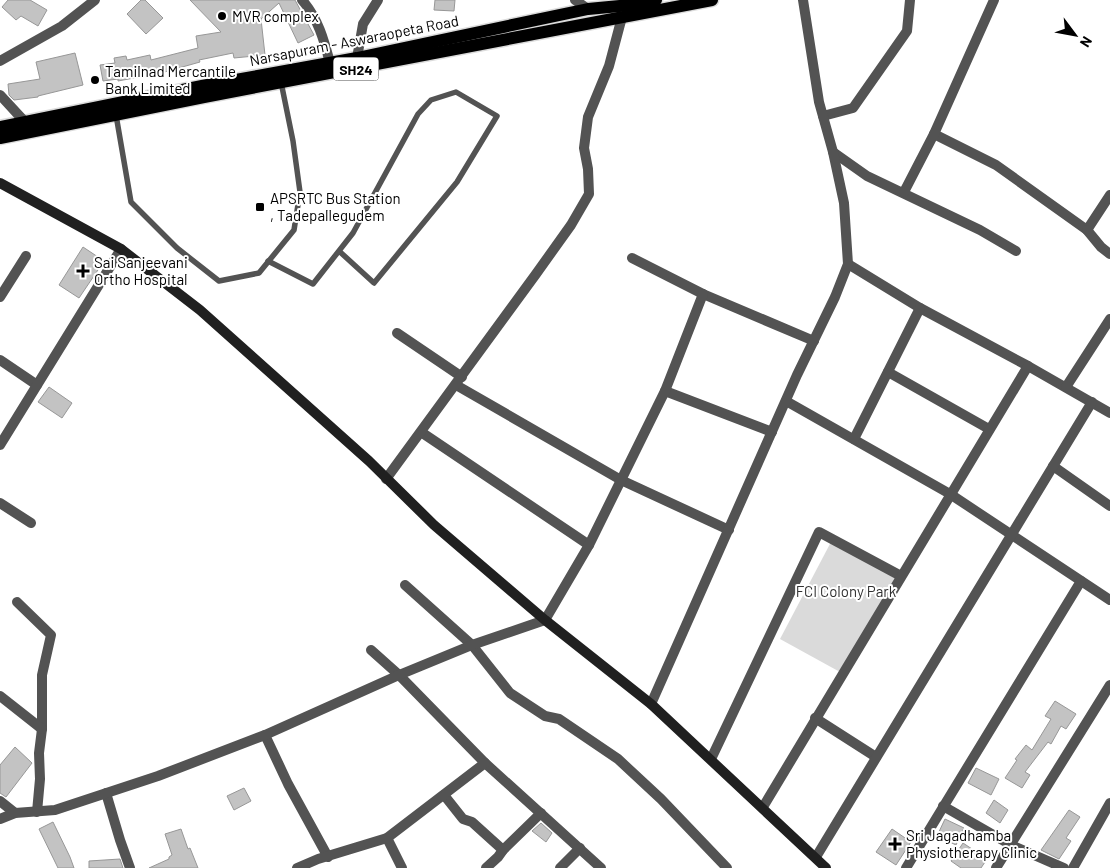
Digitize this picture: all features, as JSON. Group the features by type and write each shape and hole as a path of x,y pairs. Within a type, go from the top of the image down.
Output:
{"main road":[{"name":"Narsapuram - Aswaraopeta Road","path":"280,77 330,63 588,10 656,0"},
{"name":"Narsapuram - Aswaraopeta Road","path":"0,138 107,112 280,77 622,18 712,0"},
{"name":"Narsapuram - Aswaraopeta Road","path":"0,127 24,122 107,112"}],"street":[{"path":"0,61 62,26 96,0"},
{"path":"302,0 309,8 322,32 330,63"},
{"path":"357,58 363,24 378,0"},
{"path":"575,0 588,10"},
{"path":"651,704 786,401 835,297 848,264 844,203 823,116 803,0"},
{"path":"823,116 853,108 907,31 910,0"},
{"path":"904,192 934,134 994,0"},
{"path":"386,479 571,225 589,194 588,169 584,148 588,117 609,66 622,18"},
{"path":"0,95 24,122"},
{"path":"934,134 996,165 1087,230 1101,247 1110,254"},
{"path":"833,152 867,176 904,192 980,230 1016,251"},
{"path":"0,183 121,249 200,310 386,479 434,526 545,620 651,704 826,868"},
{"path":"1087,230 1110,195"},
{"path":"0,446 121,249"},
{"path":"0,298 26,256"},
{"path":"632,258 703,294 814,341"},
{"path":"848,264 920,308 1110,413"},
{"path":"0,819 15,813 55,810 158,776 265,735 398,675 545,620 589,545 622,480 664,391 703,294"},
{"path":"854,439 920,308"},
{"path":"1066,387 1110,319"},
{"path":"397,333 459,381 622,480 729,530"},
{"path":"0,360 37,385"},
{"path":"762,807 1028,366"},
{"path":"888,372 989,430"},
{"path":"664,391 772,432"},
{"path":"786,401 950,494 1110,600"},
{"path":"816,857 1092,402"},
{"path":"421,432 589,545"},
{"path":"1053,466 1110,506"},
{"path":"0,503 31,524"},
{"path":"711,759 819,532 901,576"},
{"path":"906,868 1081,581"},
{"path":"405,585 472,646 510,694 545,716 559,719 618,759 661,799 727,868"},
{"path":"16,602 51,635 42,675 42,729 39,753 40,779 37,812"},
{"path":"371,650 485,763 602,868"},
{"path":"996,868 1110,685"},
{"path":"0,696 42,729"},
{"path":"815,718 876,757"},
{"path":"265,735 288,784 328,857"},
{"path":"297,868 318,859 387,838 485,763"},
{"path":"106,793 130,868"},
{"path":"444,795 463,819 472,822 503,850"},
{"path":"0,801 15,813"},
{"path":"1073,868 1110,803"},
{"path":"943,806 1011,846 1064,868"},
{"path":"486,868 541,813"},
{"path":"387,838 402,868"},
{"path":"560,868 580,848"}],"lane":[{"path":"107,112 131,202 154,227 219,281 259,273 294,230 300,192 293,141 280,77"},
{"path":"268,261 313,284 353,233 407,130 431,100 456,92 497,116 457,182 374,283 339,251"}],"green space":[{"name":"FCI Colony Park","path":"831,542 896,578 840,672 780,639"}],"building":[{"path":"8,0 30,0 47,10 38,26 21,16 16,20 2,7"},
{"path":"141,0 145,0 163,18 146,34 127,14"},
{"path":"190,0 295,0 314,35 298,43 279,3 261,19 265,55 234,58 233,53 199,60 200,62 161,73 118,81 118,79 103,81 100,65 115,63 114,58 126,56 127,60 150,55 151,60 198,48 196,36 221,32"},
{"path":"435,0 455,0 454,11 434,10"},
{"path":"75,53 83,85 38,97 14,100 9,95 8,84 40,79 36,62"},
{"path":"83,247 104,261 79,298 59,285"},
{"path":"49,387 72,403 62,418 38,402"},
{"path":"1055,701 1076,714 1066,729 1061,726 1051,744 1048,742 1025,772 1030,775 1022,788 1005,778 1017,760 1015,759 1026,745 1032,750 1051,719 1045,716"},
{"path":"15,747 32,763 6,797 0,793 0,765"},
{"path":"976,768 999,779 991,795 968,783"},
{"path":"244,788 251,801 234,810 227,796"},
{"path":"994,800 1008,810 1000,823 986,813"},
{"path":"1069,810 1080,817 1066,838 1071,841 1059,859 1041,850"},
{"path":"945,819 964,828 956,845 937,836"},
{"path":"53,822 74,868 58,868 39,829"},
{"path":"541,823 552,833 546,842 532,831"},
{"path":"181,829 188,849 190,848 198,868 149,868 169,859 172,855 165,834"},
{"path":"892,829 911,842 896,865 876,852"},
{"path":"963,843 987,859 981,868 961,868 951,861"},
{"path":"120,859 123,868 89,868 89,861"}],"place":[{"name":"MVR complex","path":"222,16"},
{"name":"Tamilnad Mercantile Bank Limited","path":"95,80"},
{"name":"APSRTC Bus Station , Tadepallegudem","path":"260,207"},
{"name":"Sai Sanjeevani Ortho Hospital","path":"83,271"},
{"name":"Sri Jagadhamba Physiotherapy Clinic","path":"895,844"}]}
